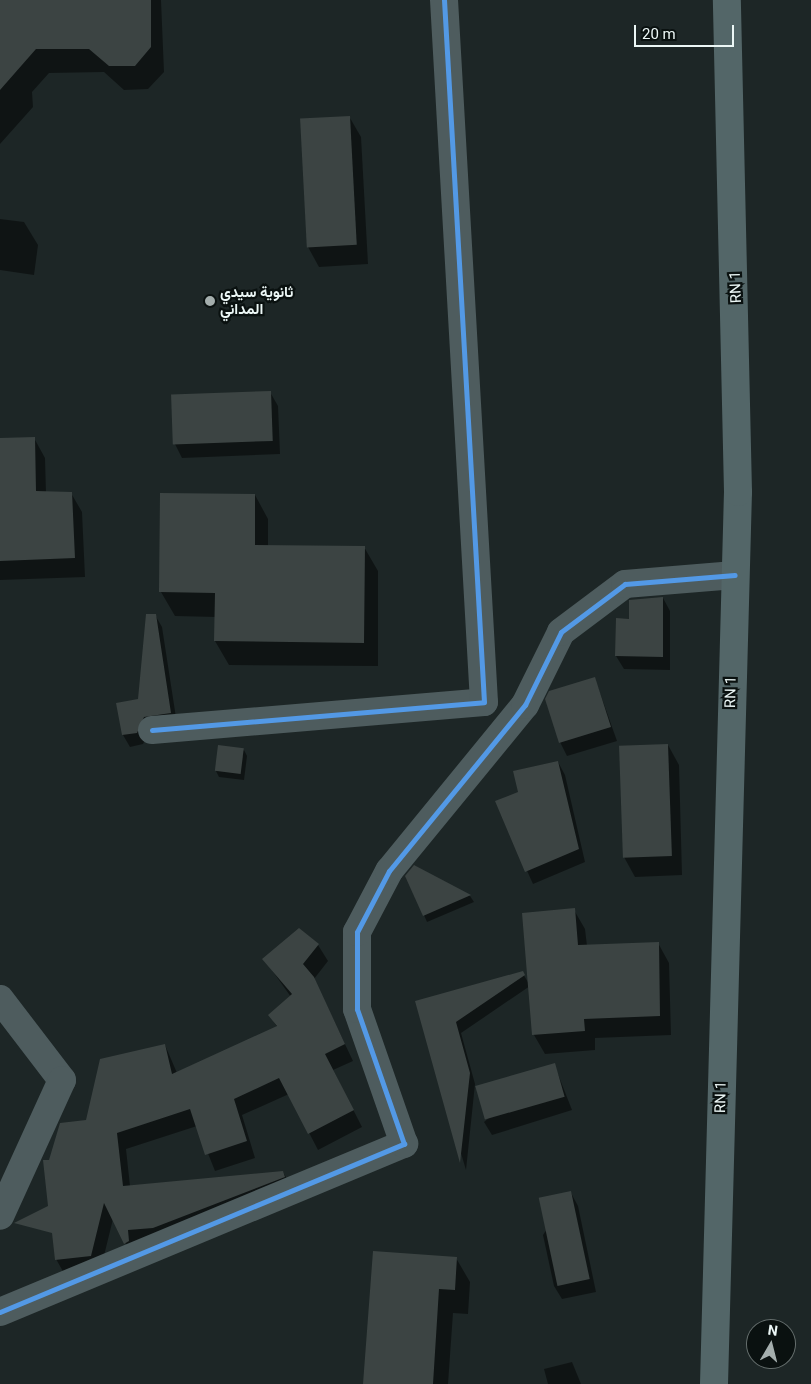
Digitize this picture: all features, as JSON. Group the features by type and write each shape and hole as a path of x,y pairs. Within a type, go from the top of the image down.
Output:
{"main road":[{"name":"RN 1","path":"714,1384 735,575 737,323 727,0"}],"street":[{"path":"152,730 484,702 444,0"},
{"path":"0,1312 404,1144 357,1009 357,932 389,871 525,705 561,632 625,584 735,575"},
{"path":"0,999 62,1080 0,1216"}],"building":[{"path":"0,0 151,0 151,47 135,66 109,66 89,49 36,49 0,90"},
{"path":"350,116 357,245 307,247 300,119"},
{"path":"271,391 273,441 173,444 171,394"},
{"path":"35,437 36,491 72,492 75,558 0,561 0,438"},
{"path":"160,493 255,494 255,545 365,546 364,643 214,641 215,593 159,592"},
{"path":"663,597 663,657 615,656 616,618 629,619 629,600"},
{"path":"146,614 156,614 171,713 144,717 137,733 122,735 116,703 138,699"},
{"path":"595,677 611,727 559,743 545,699 549,691"},
{"path":"668,744 672,856 623,858 619,746"},
{"path":"218,745 244,748 241,774 215,771"},
{"path":"558,761 579,849 525,872 495,801 518,792 513,771"},
{"path":"414,865 471,895 423,916 405,876"},
{"path":"575,908 578,945 659,942 660,1016 584,1019 585,1031 532,1035 522,913"},
{"path":"299,928 319,944 303,964 314,977 345,1044 325,1054 354,1110 308,1134 279,1078 234,1099 247,1141 205,1155 190,1109 117,1133 123,1186 283,1171 285,1177 153,1228 128,1230 129,1241 124,1244 104,1203 91,1256 55,1260 52,1233 14,1223 48,1206 43,1160 49,1160 60,1123 86,1120 100,1059 165,1044 172,1074 277,1026 268,1015 292,994 262,959"},
{"path":"523,971 525,975 456,1022 470,1073 460,1163 415,1001"},
{"path":"555,1063 565,1097 485,1120 475,1086"},
{"path":"571,1191 590,1279 557,1286 539,1198"},
{"path":"373,1251 457,1257 455,1290 439,1289 433,1384 363,1384"}],"cycle path":[{"path":"152,730 484,702 444,0"},
{"path":"0,1312 404,1144 357,1009 357,932 389,871 525,705 561,632 625,584 735,575"}],"place":[{"name":"ثانوية سيدي المداني","path":"210,301"}]}
